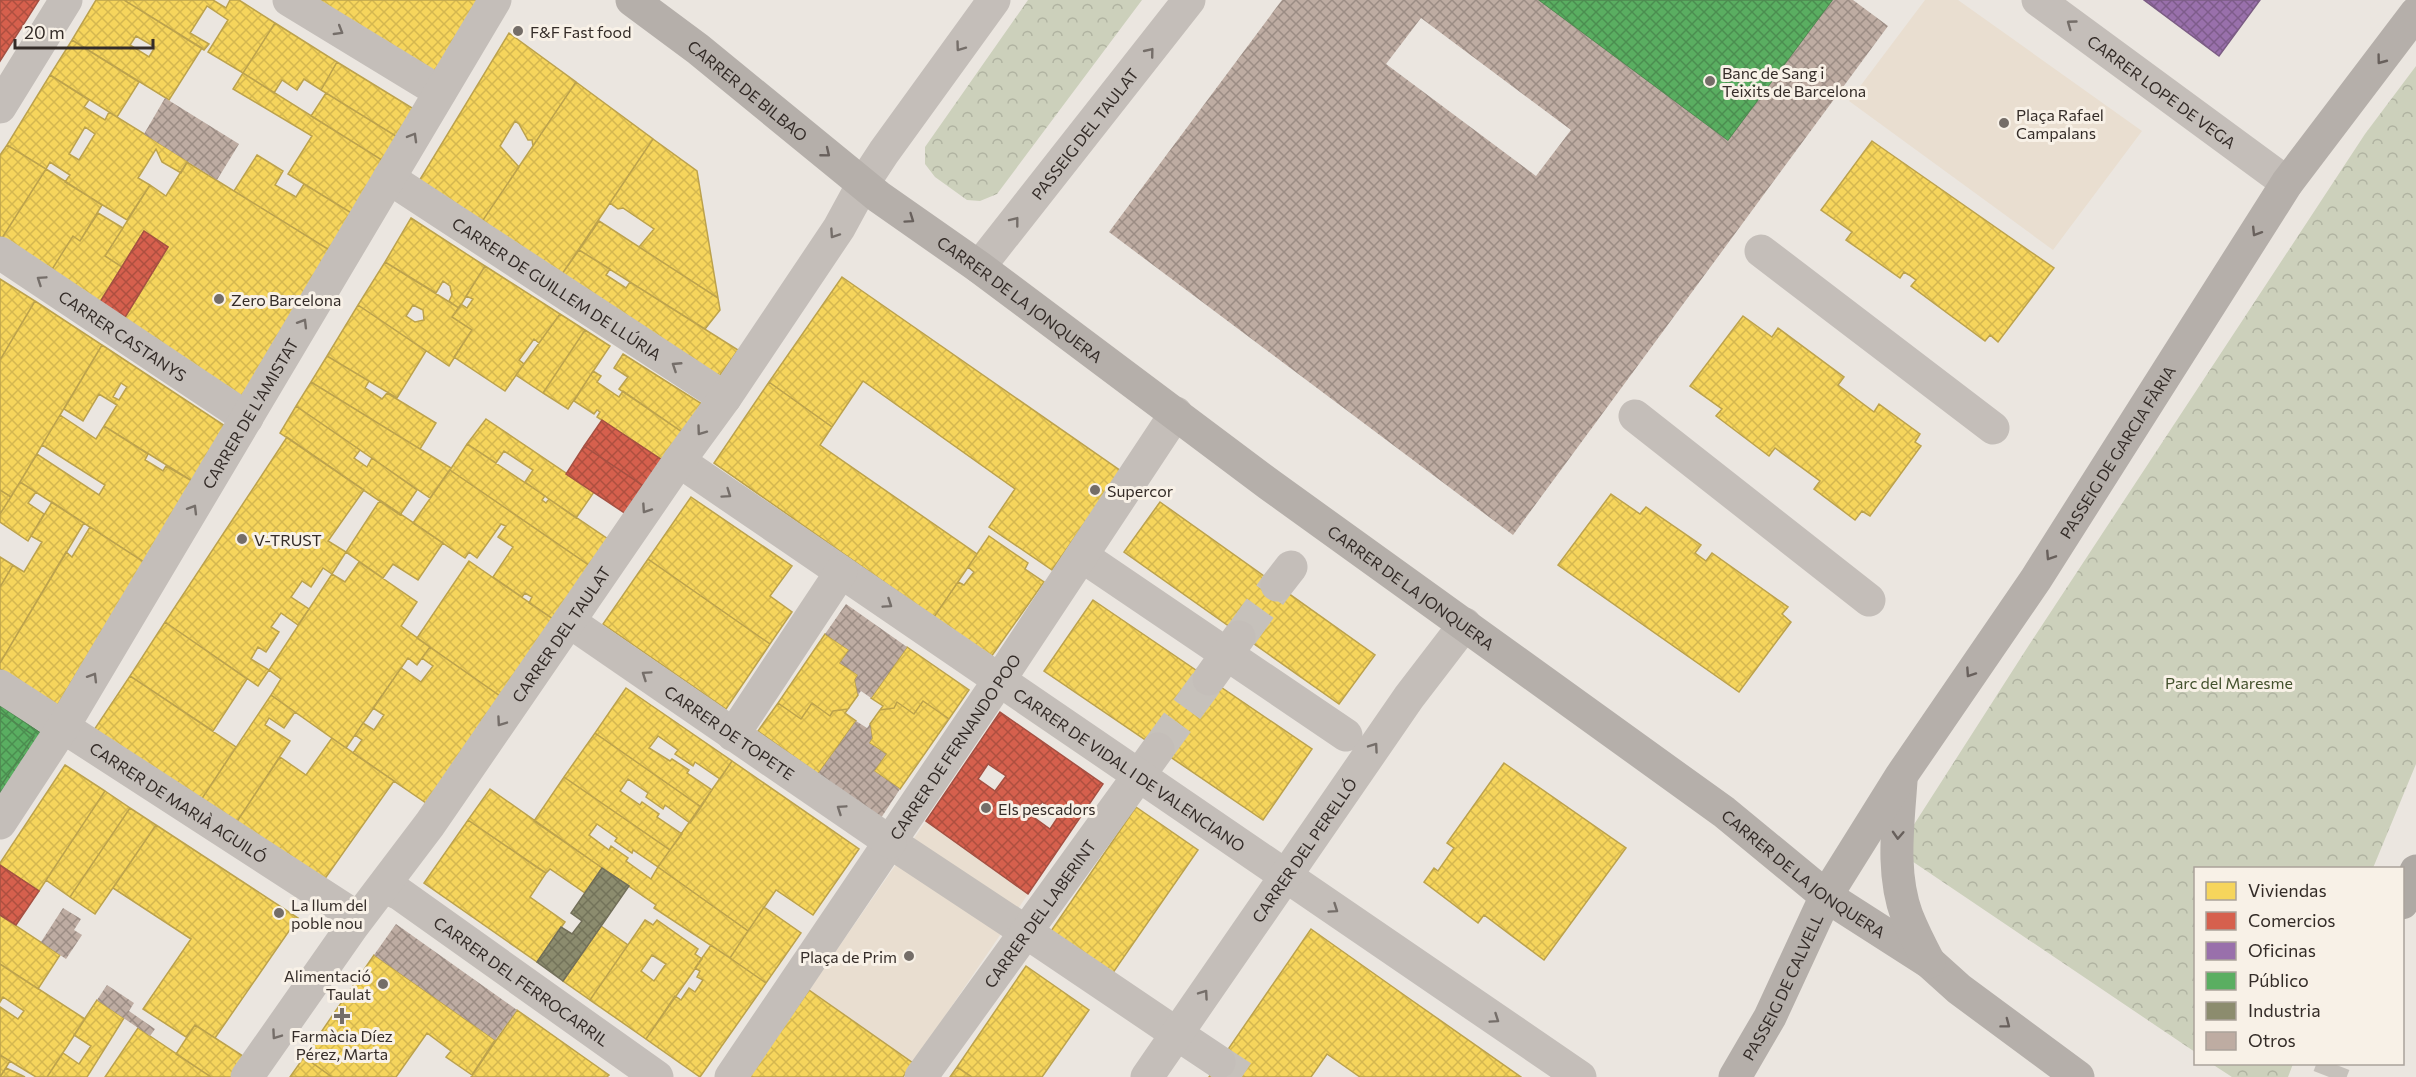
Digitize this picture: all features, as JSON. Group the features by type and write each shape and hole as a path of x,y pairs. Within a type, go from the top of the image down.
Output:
{"highway":[{"path":"2404,901 2416,871"}],"main road":[{"name":"CARRER DE BILBAO","path":"632,0 698,49 863,184"},
{"name":"PASSEIG DE GARCIA FÀRIA","path":"1826,896 1901,776 2036,579 2288,183 2416,14"},
{"name":"CARRER DE LA JONQUERA","path":"863,184 979,267 1270,484 1724,812 1826,896 1929,962 1959,989 2078,1077"},
{"path":"1901,776 1897,851 1899,885 1906,915 1929,962"},
{"name":"PASSEIG DE CALVELL","path":"1735,1077 1770,1017 1826,896"}],"street":[{"path":"0,107 66,0"},
{"path":"289,0 440,92"},
{"name":"CARRER DE L'AMISTAT","path":"0,823 63,727 495,0"},
{"path":"863,184 994,0"},
{"name":"PASSEIG DEL TAULAT","path":"979,267 1190,0"},
{"name":"CARRER LOPE DE VEGA","path":"2038,0 2288,183"},
{"name":"CARRER DE GUILLEM DE LLÚRIA","path":"389,178 725,398"},
{"name":"CARRER DEL TAULAT","path":"247,1077 358,918 385,887 679,461 725,398 839,228 863,184"},
{"path":"1761,251 1993,428"},
{"name":"CARRER CASTANYS","path":"0,253 247,418"},
{"name":"CARRER DE FERNANDO POO","path":"731,1077 1000,679 1176,413"},
{"path":"1635,416 1869,600"},
{"name":"CARRER DE VIDAL I DE VALENCIANO","path":"679,461 1580,1077"},
{"path":"1082,556 1226,656 1346,735"},
{"path":"733,735 841,572"},
{"name":"CARRER DE TOPETE","path":"570,622 890,842 1026,932"},
{"name":"CARRER DEL PERELLÓ","path":"1147,1077 1409,697 1465,624"},
{"name":"CARRER DE MARIÀ AGUILÓ","path":"0,686 358,918"},
{"name":"CARRER DEL LABERINT","path":"921,1077 1158,748"},
{"name":"CARRER DEL FERROCARRIL","path":"385,887 400,894 657,1077"},
{"path":"1026,932 1219,1062"}],"green space":[{"path":"1028,0 1142,0 997,194 980,201 967,200 935,177 925,164 925,147"},
{"name":"Parc del Maresme","path":"2416,66 2416,764 2373,867 2194,867 2194,1051 1897,851 2029,645 2365,134"},
{"path":"2214,1065 2293,1065 2288,1077 2232,1077"}],"shaded area":[{"name":"Plaça Rafael Campalans","path":"1925,0 1958,0 2142,131 2053,250 1849,101"},
{"name":"Plaça de Prim","path":"926,821 1028,894 913,1063 809,990"}],"building: Viviendas":[{"path":"96,0 124,0 202,48 169,100 72,40","holes":["136,36 155,47 149,57 130,45"]},
{"path":"124,0 213,0 226,8 230,0 239,0 275,23 243,73 208,52 228,20 207,6 190,33 209,44 204,50"},
{"path":"312,0 480,0 436,78"},
{"path":"275,23 337,62 321,90 304,79 297,90 282,80 274,93 243,73"},
{"path":"509,33 576,82 533,146 532,140 528,140 515,121 500,146 519,167 479,226 416,186"},
{"path":"72,40 139,82 117,117 50,75"},
{"path":"337,62 417,111 399,138 321,90"},
{"path":"243,73 385,162 353,214 288,174 312,136 233,89"},
{"path":"50,75 89,100 84,107 105,120 109,112 188,161 181,173 162,162 156,149 138,178 150,185 127,220 65,182 70,175 50,162 46,169 7,145","holes":["85,127 95,134 79,160 69,154"]},
{"path":"576,82 653,139 560,277 479,226"},
{"path":"326,93 399,138 385,162 311,116"},
{"path":"653,139 697,171 718,298 639,247 654,229 623,208 618,209 610,203"},
{"path":"1872,141 2054,268 1998,342 1990,335 1985,341 1911,286 1916,280 1904,272 1900,278 1846,240 1852,232 1821,210"},
{"path":"7,145 46,169 2,238 0,236 0,155"},
{"path":"257,155 283,171 275,185 296,197 304,184 353,214 331,251 234,191"},
{"name":"Zero Barcelona","path":"187,162 331,251 242,398 124,319 168,247 144,231 122,267 105,256 150,185 166,196"},
{"path":"46,169 102,205 80,241 73,236 51,271 2,238"},
{"path":"98,213 123,228 105,256 122,267 100,302 51,271 73,236 80,241"},
{"path":"411,218 485,266 459,308 449,301 452,295 450,286 443,281 436,293 385,262"},
{"path":"599,221 718,298 720,310 705,329 579,250"},
{"path":"579,250 610,269 606,275 626,288 630,282 738,350 718,378 560,277"},
{"path":"385,262 459,308 452,317 472,330 449,366 358,305","holes":["413,305 423,310 424,320 415,322 406,316"]},
{"path":"485,266 560,314 539,343 534,339 519,360 524,364 505,391 454,357 472,330 452,317 461,304 467,308 473,299 466,296"},
{"path":"842,277 1121,471 1052,570 989,527 1015,489 863,381 832,427 769,382"},
{"path":"0,279 35,301 0,360"},
{"path":"35,301 102,345 11,497 0,490 0,360"},
{"path":"358,305 426,351 397,398 327,356"},
{"path":"560,314 585,330 543,393 516,375"},
{"path":"1743,316 1772,337 1778,328 1844,377 1838,385 1874,412 1879,404 1920,434 1915,442 1921,446 1870,516 1862,511 1855,520 1814,489 1820,481 1775,448 1769,456 1716,416 1722,409 1690,386"},
{"path":"585,330 610,346 568,409 543,393"},
{"path":"102,345 225,426 192,481 104,426 117,405 99,394 83,421 64,409","holes":["121,383 127,387 119,400 113,397"]},
{"path":"623,354 702,404 682,432 619,389 628,377 614,368"},
{"path":"327,356 369,381 365,388 382,399 387,393 436,423 420,449 311,382"},
{"path":"593,371 601,376 597,382 619,397 623,391 682,432 662,460 597,417 600,412 597,410 594,414 574,401"},
{"path":"311,382 451,468 430,498 296,406"},
{"path":"769,382 832,427 820,445 977,554 934,617 714,463"},
{"path":"296,406 360,450 354,458 367,467 372,458 417,490 400,515 280,433"},
{"path":"60,415 96,439 104,426 148,454 145,460 163,471 166,466 192,481 144,562 20,482 37,454 99,495 105,485 42,445"},
{"path":"486,419 594,492 576,518 525,482 533,470 504,451 496,463 467,444"},
{"path":"287,437 364,490 328,541 346,552 332,574 323,568 311,587 302,581 291,597 309,609 298,625 281,613 271,627 279,632 266,652 258,647 251,659 269,670 258,686 165,622"},
{"path":"467,444 545,496 542,500 546,503 549,499 608,539 590,566 450,470"},
{"path":"450,470 590,566 553,619 529,603 532,597 525,593 522,597 493,577 513,547 498,537 506,526 501,524 477,558 469,552 465,558 413,523"},
{"path":"20,482 36,492 28,503 44,514 28,541 0,522 0,514"},
{"path":"0,490 11,497 0,514"},
{"path":"1611,494 1640,514 1646,507 1701,545 1695,553 1706,561 1712,553 1788,607 1782,614 1791,622 1739,692 1558,565"},
{"path":"691,497 792,566 770,596 792,612 770,644 648,559"},
{"path":"380,500 443,543 418,580 393,564 383,578 346,552"},
{"path":"52,502 84,523 0,663 0,587 13,565 24,572 42,542 31,536"},
{"path":"1160,502 1375,655 1339,704 1124,552"},
{"path":"90,527 144,562 57,706 0,669 0,663 66,552 72,557"},
{"path":"989,536 1028,563 1025,569 1044,582 991,657 934,617 958,582 964,585 974,572 968,567"},
{"path":"0,557 13,565 0,587"},
{"path":"648,559 770,644 726,709 603,624"},
{"path":"469,561 553,619 500,696 417,638"},
{"path":"359,562 417,602 401,626 430,647 417,665 408,658 346,748 271,695 281,679 269,670 332,574 345,582"},
{"path":"1093,600 1312,749 1263,820 1044,671"},
{"path":"165,622 247,679 213,731 130,676"},
{"path":"825,634 849,650 840,663 858,675 855,680 858,695 848,709 833,711 830,716 812,703 801,719 778,703"},
{"path":"430,647 500,696 426,803 353,753 362,740 355,735 363,723 374,730 384,715 373,708 401,668 421,682 433,666 422,658"},
{"path":"907,647 969,690 949,719 923,701 914,714 897,702 894,708 880,710 883,706 871,698"},
{"path":"130,676 236,747 201,800 94,730"},
{"path":"626,688 732,761 720,779 695,762 693,766 675,754 678,750 658,736 649,748 689,770 687,773 712,790 701,807 595,733"},
{"path":"271,695 295,712 284,728 269,718 265,725 290,741 236,823 201,800"},
{"path":"923,701 949,719 900,789 874,771 886,754 869,743 872,738 870,724 880,710 894,708 897,702 914,714"},
{"path":"778,703 801,719 812,703 830,716 833,711 848,709 845,713 856,721 818,774 758,731"},
{"path":"595,733 701,807 690,823 665,805 663,809 646,797 648,793 628,779 620,791 640,805 642,802 659,814 657,817 682,834 670,850 564,777"},
{"path":"332,738 394,781 324,880 236,823 280,757 306,775"},
{"path":"732,761 859,849 813,915 776,890 748,931 658,867"},
{"path":"1504,763 1626,848 1544,960 1484,915 1478,923 1424,882 1434,868 1438,871 1454,848 1447,843"},
{"path":"65,765 105,791 39,891 0,863"},
{"path":"564,777 670,850 658,867 748,931 730,958 654,908 656,905 534,821","holes":["597,824 617,838 615,841 632,853 633,850 658,867 651,879 626,861 628,858 611,846 609,850 589,835"]},
{"path":"490,789 602,868 585,893 550,869 546,873 468,820"},
{"path":"105,791 130,808 70,897 46,880"},
{"path":"1136,807 1198,850 1110,977 1049,934"},
{"path":"130,808 156,825 95,914 70,897"},
{"path":"468,820 546,873 530,897 565,922 537,962 424,883"},
{"path":"156,825 298,918 215,1038 195,1025 186,1037 143,1009 191,939 113,888"},
{"path":"764,907 801,933 766,983 730,958"},
{"path":"0,915 60,955 38,989 0,964"},
{"path":"645,920 653,925 657,920 698,949 695,954 702,959 646,1039 590,1000","holes":["652,955 666,964 654,981 641,971"]},
{"path":"601,926 628,945 590,1000 563,981"},
{"path":"1311,929 1521,1077 1360,1077 1327,1054 1311,1077 1209,1077"},
{"path":"711,945 766,983 700,1077 646,1039 675,996 681,1000 689,988 695,992 703,980 697,977 700,971 695,968"},
{"path":"374,955 495,1040 472,1075 446,1057 451,1051 427,1033 396,1077 332,1077 304,1057"},
{"path":"0,964 85,1019 47,1077 36,1077 0,1055 0,1007 18,1019 24,1011 3,997 0,1002"},
{"path":"1026,966 1089,1010 1042,1077 972,1077 957,1067"},
{"path":"809,990 913,1063 903,1077 748,1077"},
{"path":"97,1000 124,1018 87,1077 47,1077 63,1053 79,1064 91,1046 74,1035"},
{"path":"517,1010 609,1075 607,1077 471,1077"},
{"path":"195,1025 249,1060 237,1077 211,1077 176,1054"},
{"path":"138,1028 150,1036 211,1077 105,1077"},
{"path":"0,1055 10,1061 0,1077"},
{"path":"304,1057 332,1077 290,1077"},
{"path":"957,1067 972,1077 950,1077"},
{"path":"6,1068 21,1075 25,1077 0,1077"}],"building: Comercios":[{"path":"0,0 39,0 0,61"},
{"path":"144,231 168,247 124,319 100,302"},
{"path":"602,420 662,460 645,487 584,446"},
{"path":"584,446 645,487 626,514 566,474"},
{"name":"Els pescadors","path":"1000,712 1103,784 1028,894 926,821","holes":["988,764 1006,776 995,791 978,779","1042,802 1060,814 1050,829 1032,816"]},
{"path":"0,865 39,891 16,925 0,915"}],"building: Oficinas":[{"path":"2144,0 2260,0 2219,56"}],"building: Público":[{"name":"Banc de Sang i Teixits de Barcelona","path":"1538,0 1833,0 1728,141"},
{"path":"0,705 42,734 0,797"},
{"path":"0,712 34,736 0,787"}],"building: Industria":[{"path":"602,868 629,886 563,981 537,962 561,927 572,934 582,921 571,913"}],"building: Otros":[{"path":"1282,0 1538,0 1728,141 1833,0 1853,0 1888,26 1513,535 1109,232","holes":["1421,18 1571,130 1536,176 1386,64"]},
{"path":"165,98 239,144 217,180 144,134"},
{"path":"846,604 907,647 871,698 861,691 858,695 855,680 858,675 840,663 849,650 825,634"},
{"path":"856,721 867,728 870,724 872,738 869,743 886,754 874,771 900,789 881,818 818,774"},
{"path":"63,908 81,919 74,930 82,935 66,959 41,942"},
{"path":"396,924 517,1010 495,1040 374,955"},
{"path":"107,985 134,1003 129,1011 155,1029 150,1036 97,1000"}],"tunnel":[{"path":"1241,635 1277,585"},
{"path":"1158,749 1209,679"},
{"path":"1219,1062 1242,1077"},
{"path":"2329,1077 2334,1065"}],"place":[{"name":"F&F Fast food","path":"518,31"},
{"name":"Banc de Sang i Teixits de Barcelona","path":"1710,81"},
{"name":"Plaça Rafael Campalans","path":"2004,123"},
{"name":"Zero Barcelona","path":"219,299"},
{"name":"Supercor","path":"1095,490"},
{"name":"V-TRUST","path":"242,539"},
{"name":"Els pescadors","path":"986,808"},
{"name":"La llum del poble nou","path":"279,913"},
{"name":"Plaça de Prim","path":"909,956"},
{"name":"Alimentació Taulat","path":"383,984"},
{"name":"Farmàcia Díez Pérez, Marta","path":"342,1016"}]}
